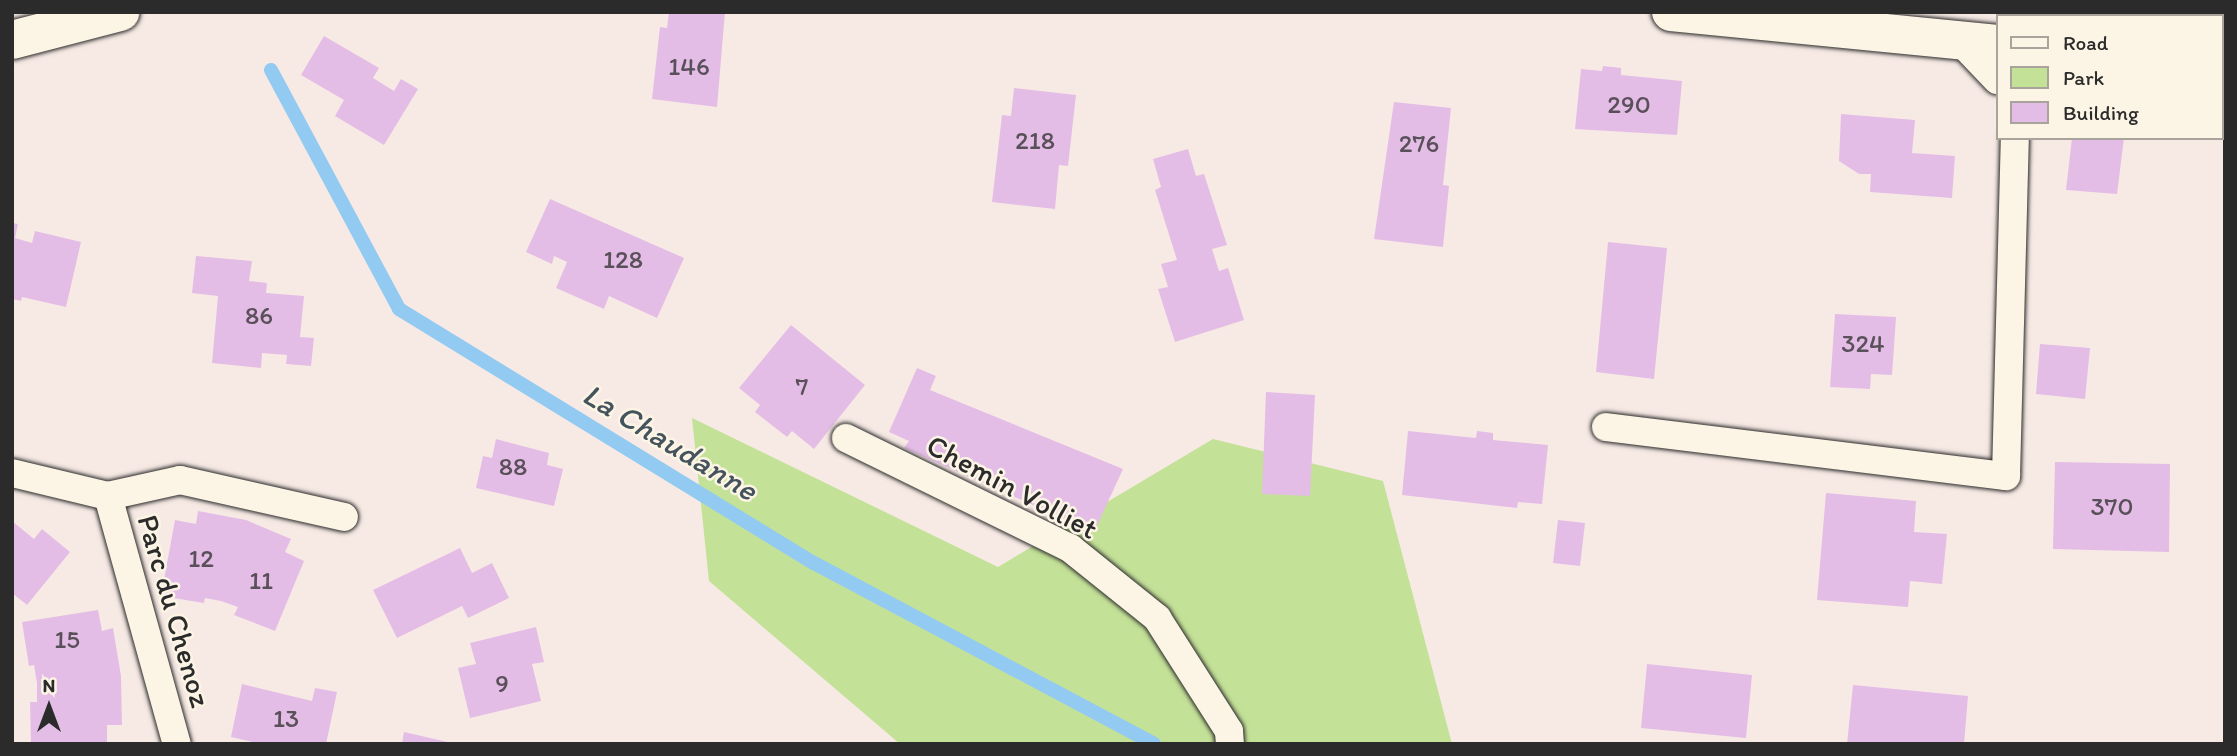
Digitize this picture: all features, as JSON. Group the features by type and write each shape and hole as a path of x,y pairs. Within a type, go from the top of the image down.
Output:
{"street":[{"path":"12,40 120,12"},
{"path":"1671,12 1979,42"}],"lane":[{"path":"1979,42 1996,78"},
{"path":"1606,427 2006,476 2015,140"},
{"name":"Chemin Volliet","path":"846,438 1070,548 1157,618 1229,731 1230,744"},
{"name":"Parc du Chenoz","path":"12,472 108,496 180,480 344,517"},
{"name":"Parc du Chenoz","path":"108,496 177,744"}],"green space":[{"path":"692,418 998,567 1213,439 1383,481 1452,744 900,744 709,581"}],"building":[{"path":"669,12 725,12 717,107 652,99 660,27 667,28"},
{"path":"324,36 379,68 373,78 394,91 401,79 418,89 384,145 335,116 344,100 301,75"},
{"path":"1603,66 1621,68 1621,75 1682,81 1677,135 1575,129 1581,69 1602,71"},
{"path":"1014,88 1076,95 1068,166 1059,165 1055,209 992,202 1002,115 1011,116"},
{"path":"1394,102 1451,108 1443,185 1449,186 1443,247 1374,239"},
{"path":"1841,114 1915,120 1912,153 1955,156 1952,198 1870,192 1871,174 1859,174 1839,161"},
{"path":"2072,140 2124,140 2117,194 2066,190"},
{"path":"1188,149 1196,176 1204,174 1227,245 1212,249 1219,271 1228,268 1244,320 1175,342 1158,289 1168,287 1161,264 1177,260 1155,190 1161,187 1153,159"},
{"path":"550,199 684,258 657,318 609,296 604,309 556,288 567,262 554,256 552,264 526,252"},
{"path":"12,223 18,224 15,238 32,243 35,231 81,242 66,307 22,297 21,301 12,299"},
{"path":"1608,242 1667,248 1654,379 1596,372"},
{"path":"196,256 252,261 249,281 267,283 266,293 304,296 300,337 314,338 311,366 286,364 287,355 262,353 261,368 212,363 218,296 192,293"},
{"path":"1835,314 1896,317 1892,375 1871,374 1870,389 1830,387"},
{"path":"791,325 865,385 814,449 792,431 787,437 755,412 760,405 739,388"},
{"path":"2040,344 2090,348 2085,399 2036,394"},
{"path":"917,368 936,376 930,390 1123,469 1094,532 904,448 909,441 889,432"},
{"path":"1266,392 1315,395 1310,496 1262,494"},
{"path":"1408,431 1476,438 1477,431 1493,433 1493,440 1548,445 1542,504 1518,502 1517,508 1402,495"},
{"path":"496,439 549,453 547,465 563,469 554,506 476,488 483,456 492,458"},
{"path":"2055,462 2170,464 2169,552 2053,549"},
{"path":"1826,493 1916,501 1914,532 1947,534 1942,584 1910,581 1908,607 1817,600"},
{"path":"198,511 246,520 291,539 285,552 304,561 275,631 234,615 238,607 221,601 205,598 204,603 161,596 175,520 196,524"},
{"path":"1558,520 1585,523 1580,566 1553,563"},
{"path":"12,521 34,539 42,529 70,552 27,605 12,593"},
{"path":"460,548 472,573 492,563 509,598 468,618 462,606 397,638 373,590"},
{"path":"98,610 102,631 113,628 121,676 122,725 107,725 107,744 31,744 30,702 37,702 37,683 34,665 29,666 22,622"},
{"path":"536,627 544,662 532,664 541,701 470,718 458,668 476,664 470,643"},
{"path":"1647,664 1752,675 1746,738 1641,728"},
{"path":"242,684 312,701 315,688 337,692 326,744 261,744 231,737"},
{"path":"1853,685 1968,696 1964,744 1847,744"},
{"path":"404,732 452,743 452,744 402,744"}],"waterway":[{"name":"La Chaudanne","path":"271,70 399,309 814,563 1154,744"}]}
